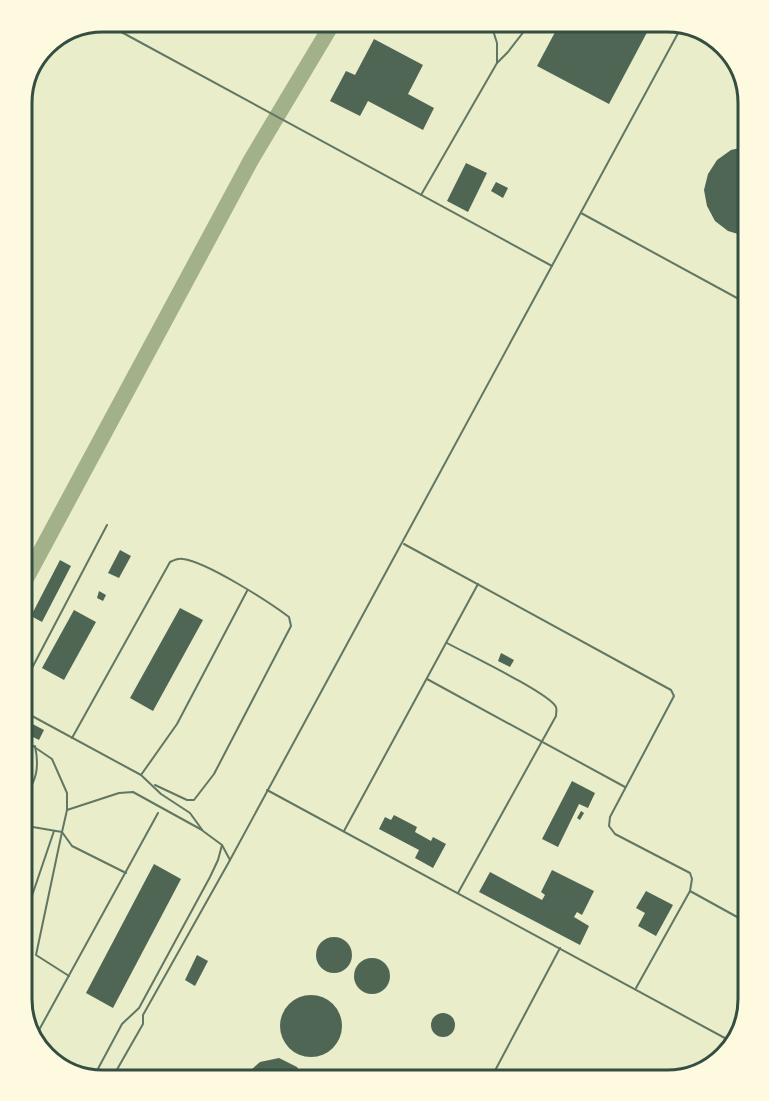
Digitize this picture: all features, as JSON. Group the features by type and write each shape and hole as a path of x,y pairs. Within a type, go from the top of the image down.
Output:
{"lane":[{"path":"121,32 552,266"},
{"path":"494,32 497,43 497,63"},
{"path":"421,195 497,63 523,32"},
{"path":"117,1069 143,1024 143,1015 403,543 678,33"},
{"path":"581,213 738,299"},
{"path":"32,668 107,525"},
{"path":"403,543 671,690 674,696 610,817 609,826 615,834 690,873 692,879 690,891 636,988"},
{"path":"72,738 170,562 181,558 205,567 289,617 291,626 214,774 194,800 187,800 152,784"},
{"path":"344,831 478,584"},
{"path":"141,775 177,724 247,591"},
{"path":"447,643 538,693 557,709 556,716 458,893"},
{"path":"427,679 625,788"},
{"path":"32,716 141,775 161,794 190,813 203,831"},
{"path":"32,744 52,759 67,793 67,810 36,956 69,976"},
{"path":"32,784 39,763 35,746"},
{"path":"267,790 726,1037"},
{"path":"67,810 119,793 133,792 203,831 222,845 230,860"},
{"path":"39,1030 158,813"},
{"path":"32,827 62,832 72,846 126,873"},
{"path":"32,896 54,831"},
{"path":"98,1069 122,1024 139,1008 210,877 222,845"},
{"path":"690,891 738,917"},
{"path":"495,1070 560,948"}],"building":[{"path":"555,32 647,32 609,104 537,66"},
{"path":"374,39 423,65 408,94 434,108 423,130 368,101 360,116 330,101 346,71 355,75"},
{"path":"738,148 738,234 728,231 715,221 707,206 704,190 708,174 717,160 731,150"},
{"path":"466,163 487,173 468,212 447,201"},
{"path":"496,182 508,188 503,198 491,191"},
{"path":"120,550 131,556 119,578 108,573"},
{"path":"60,560 71,566 42,622 32,617"},
{"path":"99,591 106,595 103,601 97,598"},
{"path":"180,608 203,620 153,711 130,698"},
{"path":"74,610 96,622 64,680 42,668"},
{"path":"501,653 514,660 510,667 498,661"},
{"path":"32,724 44,730 39,740 32,736"},
{"path":"572,781 595,793 588,808 579,804 558,847 542,839"},
{"path":"581,811 584,813 580,820 577,818"},
{"path":"394,815 417,827 415,832 431,841 433,837 446,844 433,868 415,858 419,850 379,829 385,817 391,820"},
{"path":"154,864 181,879 113,1008 86,993"},
{"path":"552,870 594,891 582,915 577,912 574,917 589,926 580,945 479,892 490,872 542,900 545,895 541,892"},
{"path":"646,891 673,905 656,936 638,926 645,913 636,908"},
{"path":"334,937 347,942 352,955 347,968 334,973 321,968 316,955 321,942"},
{"path":"197,955 208,961 195,986 185,980"},
{"path":"372,958 385,963 390,976 385,989 372,994 359,989 354,976 359,963"},
{"path":"305,995 317,995 333,1004 340,1014 342,1026 340,1038 333,1048 317,1057 305,1057 294,1052 285,1043 280,1032 280,1020 285,1009 294,1000"},
{"path":"443,1013 448,1014 454,1020 454,1030 448,1036 443,1037 438,1036 432,1030 431,1025 432,1020 438,1014"},
{"path":"279,1058 298,1069 252,1069 260,1062"}],"waterway":[{"path":"32,568 251,160 327,32"}]}
